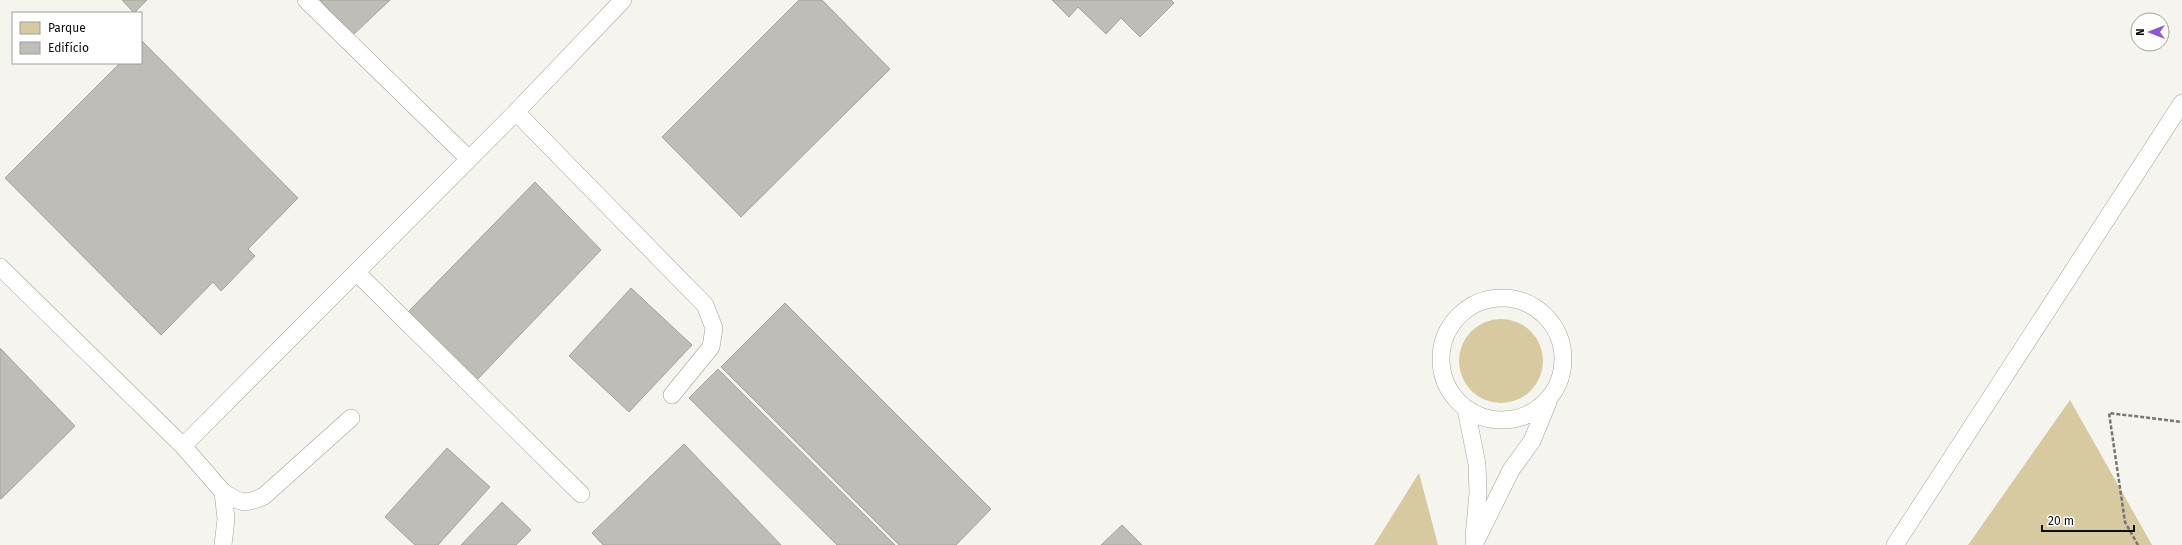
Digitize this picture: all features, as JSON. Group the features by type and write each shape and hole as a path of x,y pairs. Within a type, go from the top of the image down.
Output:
{"lane":[{"path":"306,0 468,158"},
{"path":"183,446 468,158 516,112 623,0"},
{"path":"1895,545 2182,103"},
{"path":"516,112 705,305 714,328 711,347 672,395"},
{"path":"0,267 183,446 223,492 239,502 253,502 264,496 351,418"},
{"path":"356,272 581,494"},
{"path":"1474,545 1511,470 1532,441 1550,399 1560,381 1564,360 1561,339 1550,320 1535,306 1515,298 1495,297 1475,304 1458,316 1446,333 1440,354 1442,375 1451,394 1466,409 1481,418 1499,421 1516,420 1533,413 1550,399"},
{"path":"1466,409 1477,464 1478,492 1474,545"},
{"path":"223,492 226,519 223,545"}],"path":[{"path":"2138,545 2125,522 2109,413 2182,422"}],"green space":[{"path":"1501,319 1517,322 1531,331 1540,345 1543,361 1540,377 1531,391 1517,400 1501,403 1485,400 1471,391 1462,377 1459,361 1462,345 1471,331 1485,322"},
{"path":"2070,400 2152,545 1968,545"},
{"path":"1419,473 1438,545 1374,545"}],"building":[{"path":"122,0 147,0 135,12 133,12"},
{"path":"320,0 390,0 353,35"},
{"path":"799,0 822,0 890,69 741,217 662,137"},
{"path":"1052,0 1171,0 1174,3 1140,37 1121,18 1106,34 1078,7 1069,17"},
{"path":"142,41 298,198 248,249 255,256 221,291 213,282 161,335 5,178 119,64 142,64"},
{"path":"535,182 601,250 475,382 407,313"},
{"path":"631,288 692,345 629,412 569,356"},
{"path":"785,303 991,509 956,545 899,545 721,367"},
{"path":"0,348 75,426 1,499 0,498"},
{"path":"718,369 895,545 837,545 689,398"},
{"path":"684,444 781,545 603,545 592,533"},
{"path":"447,448 490,487 438,545 415,545 385,517"},
{"path":"502,502 531,530 516,545 461,545"},
{"path":"1122,525 1142,545 1101,545"}]}
